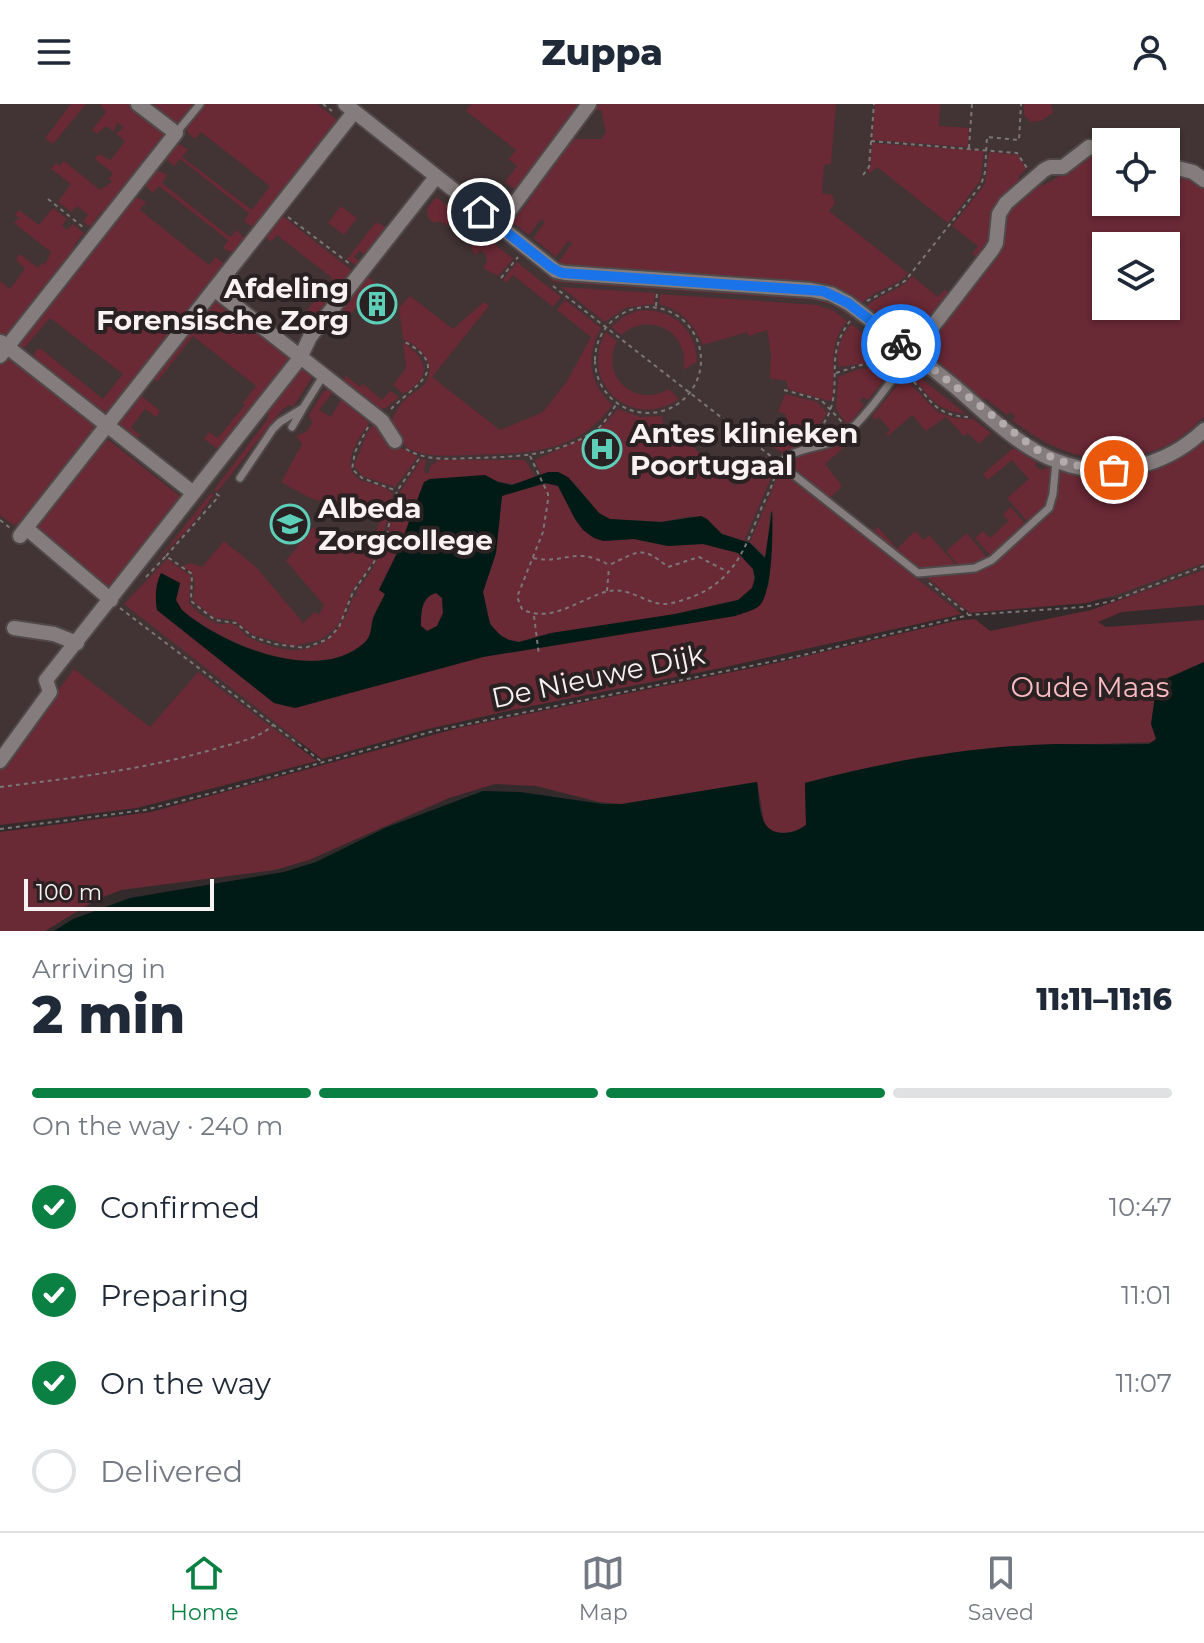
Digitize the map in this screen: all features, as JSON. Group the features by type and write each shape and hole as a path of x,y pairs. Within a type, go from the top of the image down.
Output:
{"street":[{"path":"498,226 589,104"},
{"path":"144,106 176,133 2,348 192,492"},
{"path":"111,600 23,532 278,209 349,108 562,273 811,290 838,296 1018,437 1056,461 1097,469 1128,469 1170,455 1204,430"},
{"path":"912,353 995,246 1003,206 1047,168 1063,167 1092,147"},
{"path":"1180,169 1193,172 1204,180"},
{"path":"0,761 5,745 50,692 46,680 300,358 310,337 436,177"},
{"path":"214,289 380,419 395,441"},
{"path":"14,628 54,634 77,643"}],"lane":[{"path":"176,133 200,104"},
{"path":"912,353 850,430 831,443 793,453 780,464 918,573 975,568 992,560 1049,508 1056,461"},
{"path":"292,427 323,376"},
{"path":"240,478 276,425 303,408"}],"path":[{"path":"863,175 869,167 874,104"},
{"path":"969,149 972,104"},
{"path":"805,450 832,410 835,395 834,356 838,340 872,297 905,281 981,185 987,137 1019,140 1021,104"},
{"path":"871,141 1019,153 1035,178"},
{"path":"48,199 95,236"},
{"path":"278,209 360,272"},
{"path":"501,278 518,257"},
{"path":"552,284 567,285"},
{"path":"656,307 657,292"},
{"path":"656,307 684,320 696,337 701,355 696,385 683,400 661,412 634,412 617,404 603,390 596,375 594,358 598,341 606,327 620,314 636,308 656,307"},
{"path":"397,491 362,478 352,469 359,444 380,419 426,377 427,366 423,356 403,341"},
{"path":"835,374 864,364 889,365 899,369 918,386 926,400 942,412 968,417 981,408"},
{"path":"784,390 817,399 850,430"},
{"path":"395,441 421,456 530,456 587,434 602,424 617,404"},
{"path":"166,556 192,574 191,601 213,619 236,623 253,637 275,644 293,648 311,646 328,639 343,621 353,592 383,544 397,491 421,456"},
{"path":"530,456 548,494 545,522 518,592 517,602 522,609 534,614 562,609 607,591 621,590 656,602 670,603 706,591 736,564 780,464"},
{"path":"146,577 219,496 213,491"},
{"path":"533,558 553,560 585,555 609,565 646,552 658,557 668,567 699,557 710,560 729,573"},
{"path":"607,591 609,565"},
{"name":"De Nieuwe Dijk","path":"0,829 145,810 434,731 799,656 969,615 1084,607 1112,601 1204,566"},
{"path":"918,573 969,615"},
{"path":"111,600 323,762"},
{"path":"534,614 539,655"},
{"path":"0,787 137,769 264,734 274,724"}],"shaded area":[{"name":"Antes klinieken Poortugaal","path":"0,104 1204,104 1204,591 882,616 422,714 0,814"},
{"path":"548,472 558,472 568,477 599,513 610,519 661,522 701,516 722,534 750,543 765,558 772,510 771,561 764,599 757,608 735,616 483,657 295,708 274,703 157,610 156,591 161,573 180,583 176,600 182,610 221,636 245,647 297,660 322,660 345,655 369,637 374,616 385,594 379,590 398,551 424,482 485,475 512,485","holes":["545,483 558,486 575,519 594,538 603,541 634,539 668,546 703,544 738,553 753,569 755,578 752,588 738,600 675,614 551,633 519,642 509,640 490,624 483,592 496,553 502,496","436,593 442,598 443,613 437,626 427,631 421,626 423,606 427,598"]},
{"path":"1204,662 1204,931 54,931 73,919 130,898 284,872 316,862 385,828 483,791 520,792 622,804 757,782 761,815 768,828 775,832 792,832 806,825 805,783 836,775 930,756 993,748 1149,744 1156,739 1151,724 1156,688 1162,681"}],"green space":[{"path":"71,104 86,104 53,144 45,138"},
{"path":"100,104 133,104 167,133 105,215 101,212 90,227 83,221 88,215 77,206 72,212 58,202 71,184 51,169 56,163 59,166 64,161 100,190 112,182 109,179 113,173 95,159 99,154 111,160 125,141 116,133 124,128 117,122 114,132 106,126 97,134 92,130 106,112"},
{"path":"154,104 197,104 177,125 155,109"},
{"path":"204,104 317,104 340,122 254,228 244,221 249,213 180,159 174,166 165,158 176,143 188,149 182,157 252,210 270,186 201,132 195,139 188,133 186,127"},
{"path":"471,104 585,104 517,191 505,182 517,166 509,159 516,150 466,111"},
{"path":"593,104 836,104 831,164 824,165 822,193 832,195 835,203 829,211 908,273 860,305 848,296 556,265 572,243 568,241 556,257 533,238 545,222 541,219 529,235 512,222 530,200 525,196 571,139 601,139 606,132 601,110 595,110"},
{"path":"875,104 940,104 939,126 969,128 968,147 872,140"},
{"path":"1024,104 1051,104 1053,113 1041,121 1030,122 1024,115"},
{"path":"872,143 984,151 980,181 948,223 877,167 870,173 867,171"},
{"path":"1092,151 1092,216 1180,216 1180,173 1194,177 1204,186 1204,416 1193,428 1168,445 1141,454 1095,459 1051,445 1012,420 1015,416 1010,412 1007,415 985,398 982,401 922,354 1000,249 1003,218 1008,207 1031,187 1046,184"},
{"path":"989,152 1019,155 1026,169 1018,177 1022,183 995,206 991,244 978,257 972,254 978,246 952,226 985,184"},
{"path":"155,169 167,175 162,183 230,237 237,230 246,240 235,254 223,248 228,240 159,186 153,193 143,184"},
{"path":"135,196 146,202 140,210 209,265 216,257 223,263 224,269 110,413 104,413 32,358 37,349 41,349 103,399 123,374 50,318 22,350 17,345"},
{"path":"436,197 456,213 447,226 442,222 432,222 428,217 427,209"},
{"path":"341,206 357,218 344,235 328,223"},
{"path":"53,208 67,219 62,225 67,230 73,224 84,233 73,247 77,251 7,337 0,334 0,281 10,289 25,269 16,259 20,254 38,268 42,263 45,265 51,252 14,223 19,218 15,215 19,210 39,225"},
{"path":"281,215 354,272 334,297 324,290 332,278 277,235 271,242 267,238 266,234"},
{"path":"376,222 388,228 366,256 359,251 354,257 361,263 358,267 347,259"},
{"path":"473,226 513,259 498,276 483,268 487,262 486,254 480,250 476,255 472,251 470,234"},
{"path":"517,262 561,297 553,307 513,275 506,283 503,280"},
{"path":"549,273 804,295 830,299 853,314 851,317 833,305 815,300 554,282 547,276"},
{"path":"367,276 375,283 340,328 331,322"},
{"path":"912,276 938,297 945,289 949,294 912,345 864,309"},
{"path":"561,287 655,293 654,304 625,308 605,322"},
{"path":"322,292 332,299 311,327 300,319"},
{"path":"660,294 817,305 834,311 847,321 834,349 832,399 829,401 788,389 786,381 770,378 771,354 767,330 749,336 747,332 703,345 686,319 659,304"},
{"path":"410,296 453,329 484,302 489,306 432,377 500,430 543,412 567,381 591,337 557,310 565,300 601,328 593,349 592,369 598,388 612,405 583,434 547,448 507,454 451,456 411,450 400,440 392,419 402,403 421,388 429,373 424,355 403,339 399,308"},
{"path":"215,298 291,358 219,450 204,439 209,432 218,438 256,386 193,336 157,382 151,377"},
{"path":"637,311 660,312 679,322 692,339 697,362 683,370 681,345 666,329 644,325 621,335 611,327"},
{"path":"851,324 899,361 895,365 875,362 839,367 839,345"},
{"path":"606,332 617,341 613,366 624,386 644,395 669,389 679,399 661,408 644,409 614,397 604,384 599,368 599,351"},
{"path":"403,342 418,355 424,368 419,381 403,394 393,385 406,368"},
{"path":"12,359 97,426 21,526 12,524 0,515 0,364"},
{"path":"302,367 310,373 311,379 293,407 289,405 282,410 217,492 214,490 267,420 270,404 296,368"},
{"path":"877,367 892,370 868,400 863,397 860,401 864,405 850,423 846,423 836,409 838,377 859,369"},
{"path":"909,369 966,414 938,404 907,372"},
{"path":"346,376 360,387 363,384 382,400 390,391 399,397 386,408 376,409 341,382"},
{"path":"904,377 937,412 954,418 973,419 991,433 979,444 968,433 964,436 946,417 926,431 912,415 888,436 886,434 890,430 879,417 875,420 872,416"},
{"path":"330,388 335,390 319,410 331,417 343,396 372,419 352,453 352,470 357,477 384,487 393,494 382,542 371,565 351,592 344,615 335,629 320,640 294,646 253,635 234,620 215,618 194,602 194,579 182,566 191,563 202,567 224,541 256,567 305,625 304,622 315,612 319,615 324,605 286,561 313,527 369,546 380,521 308,497 281,482 302,444 296,436 306,432 312,423 309,415 323,392"},
{"path":"138,393 160,411 156,417 145,409 131,428 140,435 136,440 117,424"},
{"path":"785,394 817,402 827,412 809,437 783,453 767,443 766,438 771,426 782,429 787,419 785,414 778,412"},
{"path":"618,409 640,417 662,416 665,432 674,429 735,486 765,460 776,466 744,541 722,534 691,516 661,522 610,519 599,513 573,481 548,472 541,475 535,460 596,433"},
{"path":"375,423 381,428 385,439 418,457 395,487 362,476 354,466 367,433"},
{"path":"1204,438 1204,563 1086,603 970,613 925,576 984,569 1050,512 1055,502 1061,467 1108,475"},
{"path":"845,439 851,441 825,464 842,486 829,499 788,466 790,459"},
{"path":"104,440 110,441 181,497 109,588 34,529"},
{"path":"1018,447 1037,463 1035,466 1040,470 1051,467 1051,491 1029,523 1007,498 1029,479 1012,460 988,480 983,474"},
{"path":"422,458 426,461 424,472 428,474 431,465 439,460 525,460 536,478 510,484 485,475 398,551 379,589 385,593 372,620 370,637 354,651 313,661 290,659 246,647 185,613 176,600 180,586 156,593 157,610 274,703 295,708 483,657 735,616 769,586 773,512 770,512 767,558 750,542 780,471 962,614 721,668 512,710 424,730 322,759 124,604 167,559 191,576 189,603 207,619 235,625 249,638 270,646 302,649 316,646 328,639 347,614 353,596 356,597 357,590 386,542 396,498"},
{"path":"550,483 558,486 575,519 594,538 608,541 634,539 668,546 703,544 738,553 753,569 754,584 746,596 738,600 675,614 519,642 504,638 493,628 483,592 496,553 502,495"},
{"path":"211,493 214,495 189,528 156,562"},
{"path":"1011,507 1027,526 991,556 975,538 983,531 990,538 1008,521 1003,514"},
{"path":"878,527 897,549 915,531 924,540 929,535 958,567 920,570 872,533"},
{"path":"967,533 988,559 960,567 946,551"},
{"name":"Oude Maas","path":"1204,570 1204,605 1122,612 1098,622 1106,627 1204,620 1204,662 1162,680 1164,742 983,751 849,772 805,783 806,825 786,833 765,827 757,782 622,804 599,802 536,786 495,784 449,798 309,860 275,870 121,890 96,900 45,931 0,931 0,832 151,812 458,728 776,663 955,621 975,619 990,631 1091,610"},
{"path":"436,593 442,598 443,613 437,626 427,631 421,626 423,606 427,598"},
{"path":"74,669 150,727 198,672 317,761 137,808 0,825 0,769"}],"way so far":[{"path":"901,344 1034,448 1056,461 1078,467 1114,470"}],"place":[{"name":"Afdeling Forensische Zorg","path":"377,304"},
{"name":"Antes klinieken Poortugaal","path":"602,449"},
{"name":"Albeda Zorgcollege","path":"290,524"}],"route":[{"path":"481,212 559,272 823,291 838,296 901,344"}]}
